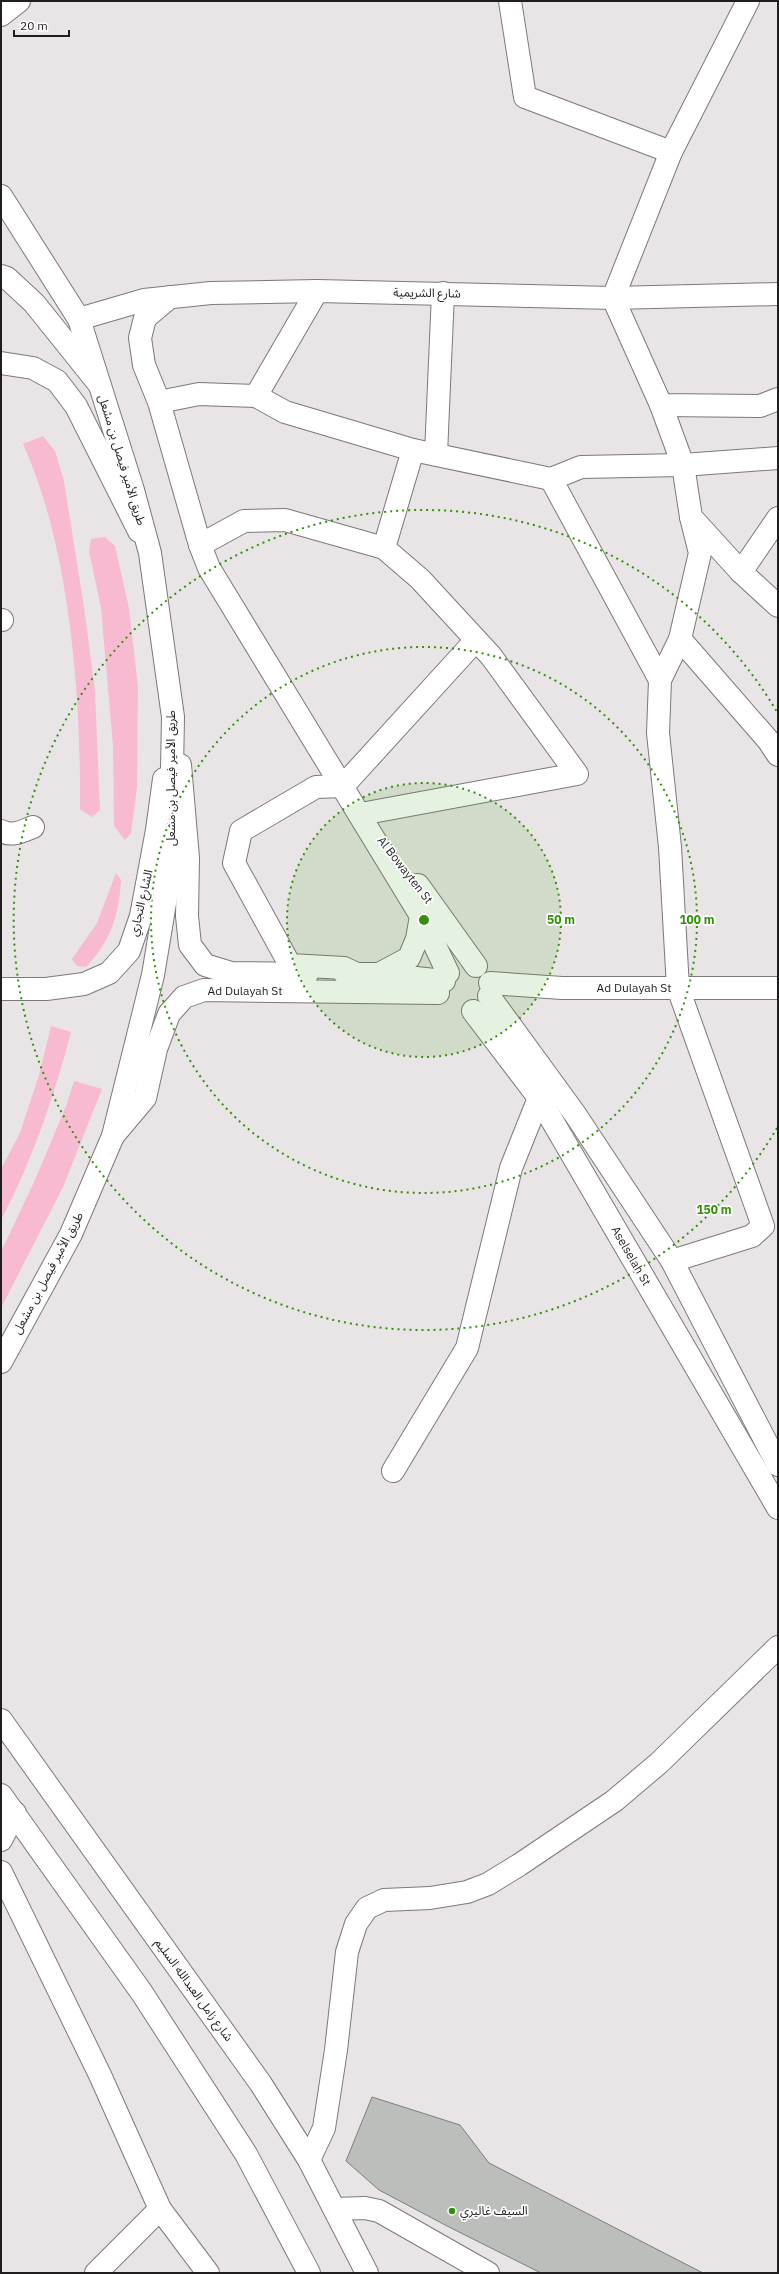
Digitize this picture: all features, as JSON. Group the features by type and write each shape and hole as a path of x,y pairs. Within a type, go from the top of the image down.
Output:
{"main road":[{"path":"1,14 19,1"},
{"path":"510,1 525,97 671,152"},
{"path":"672,1262 752,1236 763,1226 678,988 670,848 658,733 660,680 680,639 700,553 691,517 683,465 661,405 613,298 671,152 748,1"},
{"name":"طريق الأمير فيصل بن مشعل","path":"1,196 79,319 133,490 150,553 173,717 170,873 153,975 113,1136 71,1234 1,1362"},
{"path":"1,276 7,278 34,303 99,384"},
{"path":"256,396 317,291"},
{"name":"شارع الشريمية","path":"79,319 144,300 211,293 317,291 443,292 613,298 778,294"},
{"path":"436,454 443,292"},
{"path":"170,297 145,318 140,338 144,365 159,402 200,545 209,568 342,786 361,814 577,774 491,656 420,579 384,548 285,520 244,521 200,545"},
{"path":"1,363 33,368 56,381 76,406 150,553"},
{"path":"159,402 199,394 256,396 285,412 413,450 551,479 580,467 683,465 778,458"},
{"path":"661,405 760,406 778,399"},
{"path":"384,548 413,450"},
{"path":"551,479 660,680"},
{"path":"691,517 741,572 778,606"},
{"path":"741,572 778,518"},
{"path":"680,639 768,740 778,755"},
{"path":"476,640 342,786 316,787 241,831 234,863 290,965 344,968 484,1005 490,990"},
{"path":"173,717 180,771 188,858 188,916 190,945 205,965 231,973 369,974 409,958 417,939 421,916"},
{"name":"الشارع التجاري","path":"1,989 46,989 84,984 109,973 129,952 141,916 157,830 173,717"},
{"name":"Aselselah St","path":"361,814 421,916 452,996 539,1098 778,1508"},
{"name":"Al Bowayten St","path":"361,814 406,868 476,966 483,970 490,990"},
{"path":"1,831 6,833 16,833 33,827"},
{"path":"452,996 461,965 476,966"},
{"name":"Ad Dulayah St","path":"490,990 562,988 778,988"},
{"name":"Ad Dulayah St","path":"113,1136 145,1098 156,1049 169,1014 184,997 204,990 452,996"},
{"path":"490,990 575,1114 672,1262 778,1465"},
{"path":"393,1471 467,1348 511,1168 539,1098"},
{"path":"309,2160 324,2128 336,2050 347,1952 356,1924 367,1908 384,1900 430,1898 467,1892 488,1884 519,1865 614,1801 659,1763 778,1647"},
{"name":"شارع زامل العبدالله السليم","path":"1,1720 261,2084 309,2160 367,2273"},
{"path":"1,1795 142,1993 246,2154 309,2273"},
{"path":"1,1840 14,1813"},
{"path":"1,1872 100,2075 160,2209 208,2273"},
{"path":"335,2209 365,2208 379,2211 488,2273"},
{"path":"96,2273 160,2209"}],"shaded area":[{"path":"43,436 55,451 64,481 84,607 95,691 100,810 92,817 80,809 80,765 75,671 70,623 62,575 52,529 39,485 23,444"},
{"path":"105,537 115,546 129,608 138,687 137,787 131,833 125,840 114,826 113,746 101,608 89,551 91,539"},
{"path":"116,873 121,880 120,893 116,916 108,937 95,957 86,967 77,966 72,959 97,923"},
{"path":"51,1026 71,1032 50,1104 23,1175 1,1220 1,1169 20,1133 39,1075"},
{"path":"74,1081 102,1089 63,1187 1,1308 1,1252 35,1180 66,1106"}],"building":[{"path":"372,2097 460,2125 489,2163 703,2273 541,2273 379,2190 346,2161"}],"place":[{"name":"السيف غاليري","path":"452,2211"}]}
